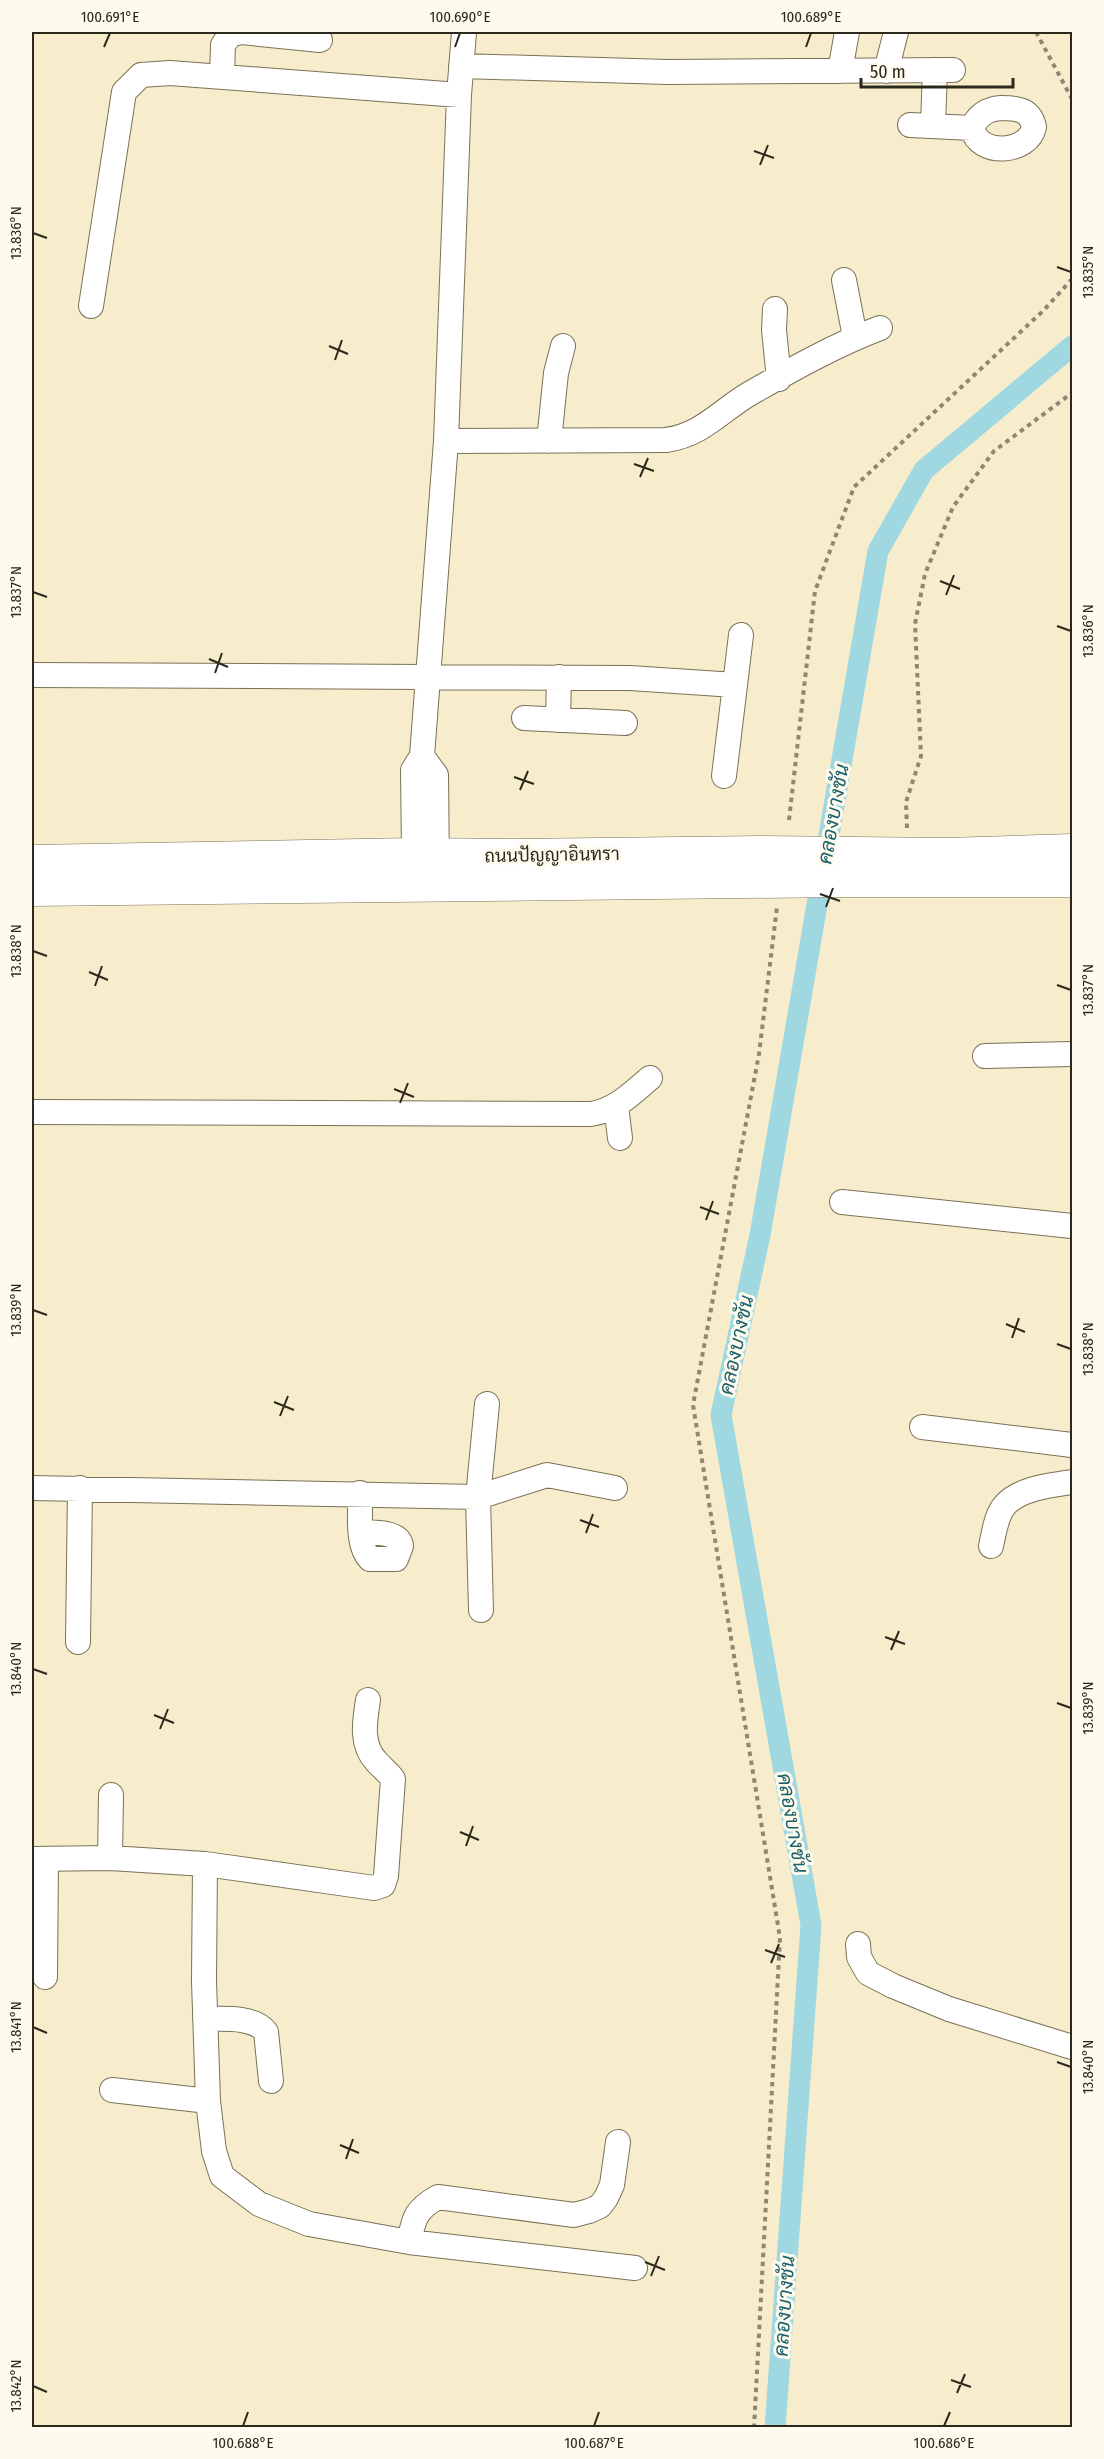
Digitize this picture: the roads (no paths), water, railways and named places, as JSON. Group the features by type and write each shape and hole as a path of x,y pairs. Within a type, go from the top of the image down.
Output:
{"main road":[{"name":"ถนนปัญญาอินทรา","path":"32,861 767,880 895,863 1072,850"},
{"name":"ถนนปัญญาอินทรา","path":"895,863 1072,881"},
{"name":"ถนนปัญญาอินทรา","path":"32,890 425,870"}],"street":[{"path":"222,77 223,45 230,35 241,32 320,40"},
{"path":"425,870 413,770 422,756 430,675 446,441 459,95 464,32"},
{"path":"840,71 848,32"},
{"path":"886,71 896,32"},
{"path":"461,66 668,72 944,70 922,125 972,128"},
{"path":"91,306 124,92 141,75 170,73 459,95"},
{"path":"844,280 855,337"},
{"path":"775,309 774,330 779,379"},
{"path":"446,441 666,440 683,437 698,431 747,396 855,337 880,328"},
{"path":"549,441 556,373 563,346"},
{"path":"724,776 741,635"},
{"path":"32,675 430,675 630,678 735,685"},
{"path":"558,720 559,677"},
{"path":"524,718 625,723"},
{"path":"985,1056 1072,1054"},
{"path":"32,1112 591,1114 616,1106 650,1078"},
{"path":"616,1106 620,1138"},
{"path":"842,1202 1072,1226"},
{"path":"481,1610 478,1497 487,1404"},
{"path":"922,1427 1072,1445"},
{"path":"32,1488 478,1497 547,1475 615,1488"},
{"path":"991,1546 996,1523 1005,1504 1040,1486 1072,1482"},
{"path":"78,1642 80,1488"},
{"path":"360,1494 362,1532"},
{"path":"45,1977 39,1859 110,1858 205,1864 374,1888 383,1885 386,1876 393,1779 376,1762 367,1748 364,1726 368,1700"},
{"path":"110,1858 111,1796"},
{"path":"205,1864 205,2019 208,2101 214,2151 222,2176 259,2204 309,2224 409,2242 635,2268"},
{"path":"858,1944 859,1957 868,1973 893,1986 949,2008 1072,2047"},
{"path":"205,2019 240,2020 264,2028 271,2081"},
{"path":"112,2090 208,2101"},
{"path":"409,2242 414,2218 418,2212 438,2197 574,2215 600,2206 612,2185 618,2142"}],"waterway":[{"name":"คลองบางชัน","path":"775,2428 811,1925 721,1415 760,1235 878,551 924,470 1072,346"}]}
